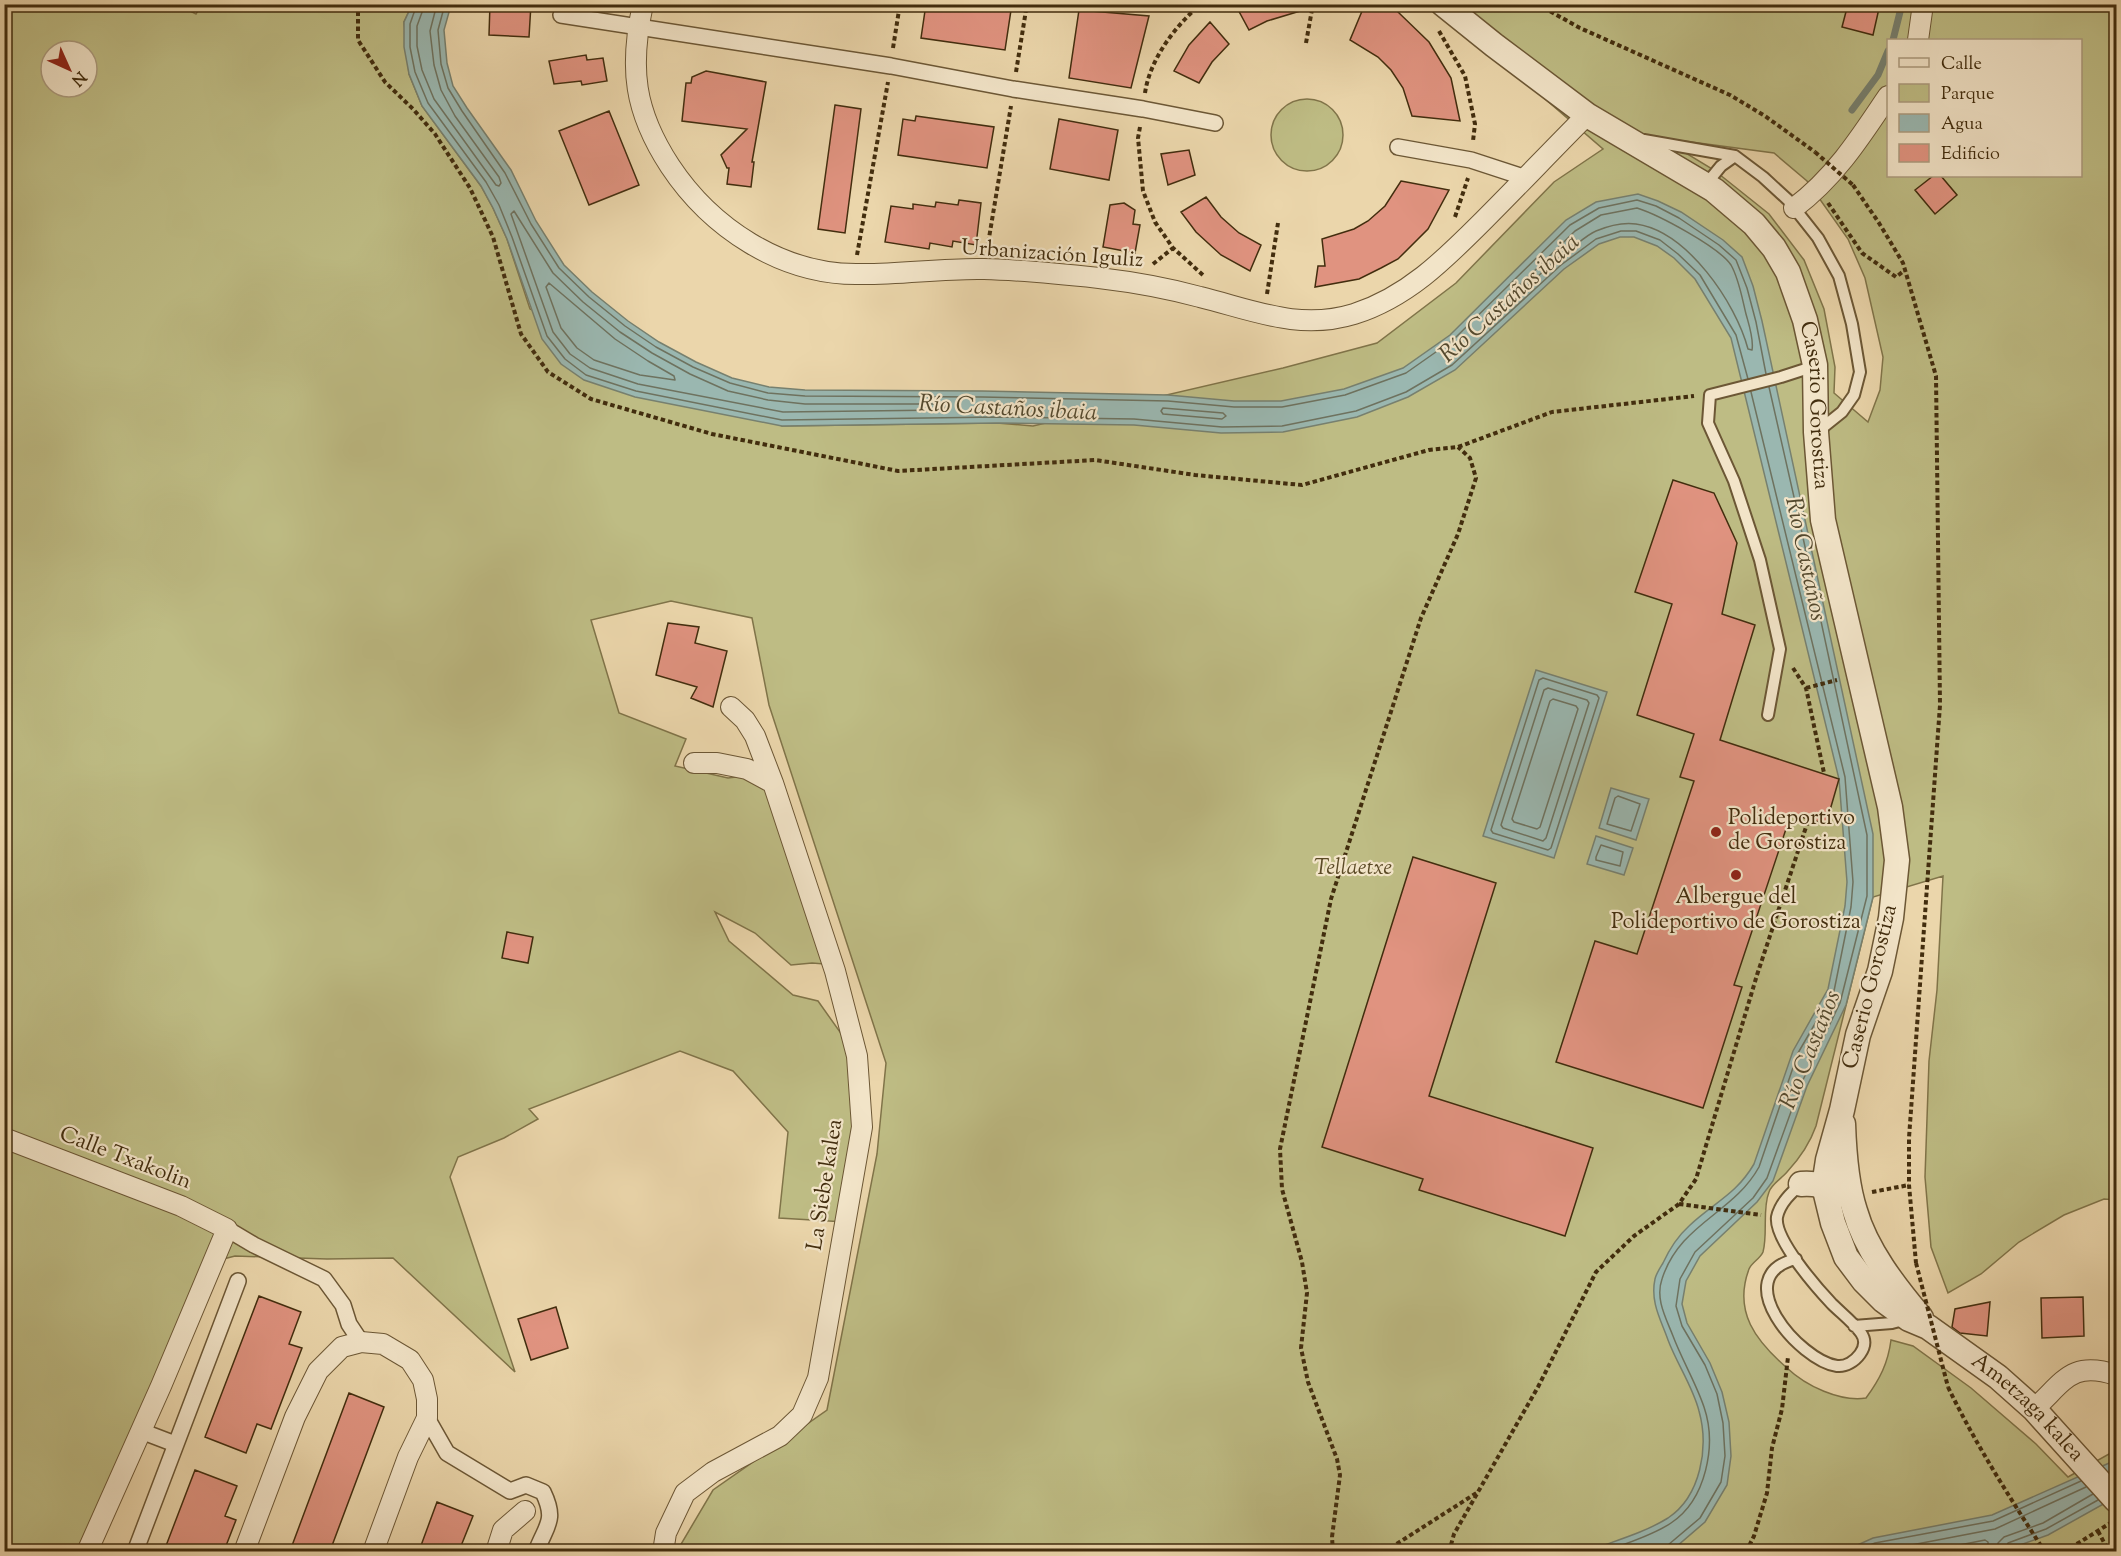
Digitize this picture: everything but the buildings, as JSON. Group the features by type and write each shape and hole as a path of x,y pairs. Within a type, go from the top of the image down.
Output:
{"street":[{"name":"Urbanización Iguliz","path":"644,4 638,26 634,68 642,114 660,151 680,181 706,209 749,244 800,268 853,275 984,269 1099,278 1142,285 1201,297 1278,318 1329,319 1354,314 1391,300 1420,280 1456,248 1587,115"},
{"path":"1918,39 1923,4"},
{"name":"Caserio Gorostiza","path":"1445,5 1587,115 1714,190 1754,224 1774,248 1788,272 1805,320 1815,365 1816,432 1823,520 1890,807 1897,860 1891,918 1880,970 1857,1035 1842,1110 1828,1160 1813,1185"},
{"path":"561,15 891,66 1215,123"},
{"path":"1794,208 1820,189 1840,166 1887,97"},
{"path":"1398,147 1471,160 1526,178"},
{"name":"La Siebe kalea","path":"663,1551 666,1533 685,1492 713,1472 780,1436 802,1415 818,1378 862,1127 857,1056 834,971 774,783 755,736 745,720 730,707"},
{"path":"694,763 717,763 747,769 774,783"},
{"name":"Caserio Gorostiza","path":"1842,1110 1848,1180 1855,1213 1870,1245 1914,1315"},
{"name":"Calle Txakolin","path":"4,1138 181,1206 227,1229"},
{"name":"Ametzaga kalea","path":"1813,1185 1830,1189 1842,1201 1858,1245 1870,1265 1914,1315 1998,1377 2034,1409 2086,1464 2116,1506"},
{"path":"87,1551 227,1229 254,1245 324,1279 343,1305 349,1324 361,1342"},
{"path":"135,1551 237,1281"},
{"path":"244,1551 295,1417 318,1371 342,1347 361,1342 383,1344 410,1360 423,1380 427,1399 427,1418 408,1457 373,1551"},
{"path":"2034,1409 2067,1376 2081,1370 2104,1371 2116,1376"},
{"path":"427,1418 447,1453 510,1491 526,1485 543,1492 550,1508 548,1528 536,1551"},
{"path":"141,1431 175,1444"},
{"path":"496,1551 503,1530 525,1511"}],"lane":[{"path":"1623,136 1735,156 1763,177 1794,208 1818,238 1839,276 1852,324 1860,372 1854,395 1842,412 1816,432"},
{"path":"1714,190 1712,177 1720,166 1735,156"},
{"path":"1768,715 1780,649 1760,560 1734,481 1708,423 1710,395 1781,377 1815,365"},
{"path":"1796,1259 1779,1264 1769,1276 1767,1291 1770,1306 1792,1337 1812,1353 1837,1366 1848,1364 1857,1359 1863,1350 1864,1341 1861,1333 1830,1302 1782,1240 1777,1228 1778,1215 1790,1194 1813,1185"},
{"path":"1854,1326 1892,1323 1914,1315"}],"path":[{"path":"358,4 358,40 385,82 413,108 435,134 471,188 493,237 521,334 548,372 591,399 712,434 898,471 1095,460 1195,475 1302,485 1429,450 1458,447 1552,412 1710,395"},
{"path":"853,275 900,4"},
{"path":"984,269 1027,4"},
{"path":"1201,4 1191,12 1158,57 1147,82 1138,138 1143,191 1155,222 1173,248 1206,277"},
{"path":"1306,43 1313,4"},
{"path":"1537,4 1580,28 1730,95 1765,116 1815,152 1853,185 1879,223 1905,270 1936,376 1940,705 1909,1138 1909,1185 1916,1263 1948,1388 1966,1426 2045,1551"},
{"path":"1820,189 1862,253 1896,277 1905,270"},
{"path":"1261,315 1265,306 1278,223"},
{"path":"1333,1551 1332,1537 1340,1475 1337,1459 1308,1382 1301,1348 1307,1293 1302,1262 1282,1189 1280,1149 1331,899 1421,618 1458,534 1476,478 1470,458 1458,447"},
{"path":"1780,649 1806,688 1824,773"},
{"path":"1806,688 1843,678"},
{"path":"1449,1551 1454,1534 1538,1387 1596,1272 1634,1236 1679,1204 1696,1179 1757,975 1808,821"},
{"path":"1867,1193 1909,1185"},
{"path":"1679,1204 1750,1215"},
{"path":"1746,1551 1754,1536 1767,1493 1772,1448 1782,1409 1785,1374 1792,1337"},
{"path":"1384,1551 1478,1491"},
{"path":"2064,1551 2098,1531 2116,1506"},
{"path":"2098,1531 2109,1551"}],"green space":[{"name":"Tellaetxe","path":"176,4 196,14 202,4 412,5 404,22 409,74 422,106 481,186 493,208 507,239 530,309 782,426 997,423 1033,426 1283,368 1377,343 1456,283 1554,182 1603,149 1486,48 1425,5 2116,5 2116,1200 2104,1199 2064,1215 2019,1242 1981,1274 1948,1293 1931,1247 1925,1177 1929,1061 1937,990 1943,876 1873,897 1816,1126 1800,1156 1769,1192 1763,1252 1749,1269 1744,1299 1750,1324 1766,1347 1795,1375 1824,1391 1845,1398 1866,1398 1883,1370 1891,1340 1913,1346 1971,1388 2036,1444 2068,1477 2116,1450 2116,1551 677,1551 713,1490 827,1410 877,1154 886,1063 769,705 752,618 671,601 591,620 619,713 686,739 675,766 728,778 744,776 766,791 824,964 791,965 755,933 715,912 729,941 793,995 818,1001 857,1056 845,1222 779,1218 788,1132 733,1071 680,1051 529,1109 538,1119 504,1138 458,1157 450,1177 515,1372 393,1258 327,1259 235,1256 204,1264 81,1551 5,1552 5,5","holes":["1661,138 1774,153 1807,181 1848,239 1865,278 1883,357 1880,390 1868,422 1834,393 1835,367 1824,309 1804,260 1769,214 1714,170"]},
{"path":"1307,99 1327,105 1337,115 1343,135 1337,155 1327,165 1307,171 1287,165 1277,155 1271,135 1277,115 1287,105"}],"water":[{"path":"412,5 451,5 444,30 447,63 453,86 511,170 536,221 564,265 592,292 659,342 732,378 769,387 805,390 1168,395 1234,401 1281,401 1344,389 1403,368 1450,335 1566,220 1596,202 1638,194 1658,201 1681,212 1723,240 1742,257 1753,286 1762,321 1873,834 1873,897 1846,1005 1807,1086 1773,1181 1757,1202 1700,1256 1686,1281 1682,1304 1687,1323 1710,1363 1722,1392 1729,1422 1731,1456 1727,1485 1705,1522 1677,1546 1667,1551 1588,1551 1639,1532 1668,1518 1679,1509 1695,1484 1702,1455 1702,1425 1693,1393 1657,1311 1654,1295 1655,1279 1681,1234 1740,1184 1754,1164 1793,1051 1828,989 1845,906 1847,882 1839,779 1731,338 1695,279 1674,258 1657,246 1634,237 1620,237 1599,244 1564,269 1455,370 1408,397 1357,417 1283,432 1221,433 1134,425 997,423 782,426 635,397 584,380 561,364 542,339 507,239 493,208 481,186 422,106 409,74 404,47 404,22"},
{"path":"1536,670 1607,692 1554,858 1483,836"},
{"path":"1611,788 1649,799 1636,840 1599,828"},
{"path":"1596,836 1633,848 1624,875 1587,864"},
{"path":"2116,1460 2116,1497 2048,1535 2006,1550 1842,1552 1873,1538 1992,1515"}],"waterway":[{"path":"1893,39 1902,4"},
{"path":"1852,110 1878,75 1887,53"}],"place":[{"name":"Polideportivo de Gorostiza","path":"1716,832"},
{"name":"Albergue del Polideportivo de Gorostiza","path":"1736,875"}],"water label":[{"name":"Río Castaños ibaia","path":"1510,299"},
{"name":"Río Castaños ibaia","path":"1008,409"},
{"name":"Río Castaños","path":"1805,559"},
{"name":"Río Castaños","path":"1811,1050"}]}
